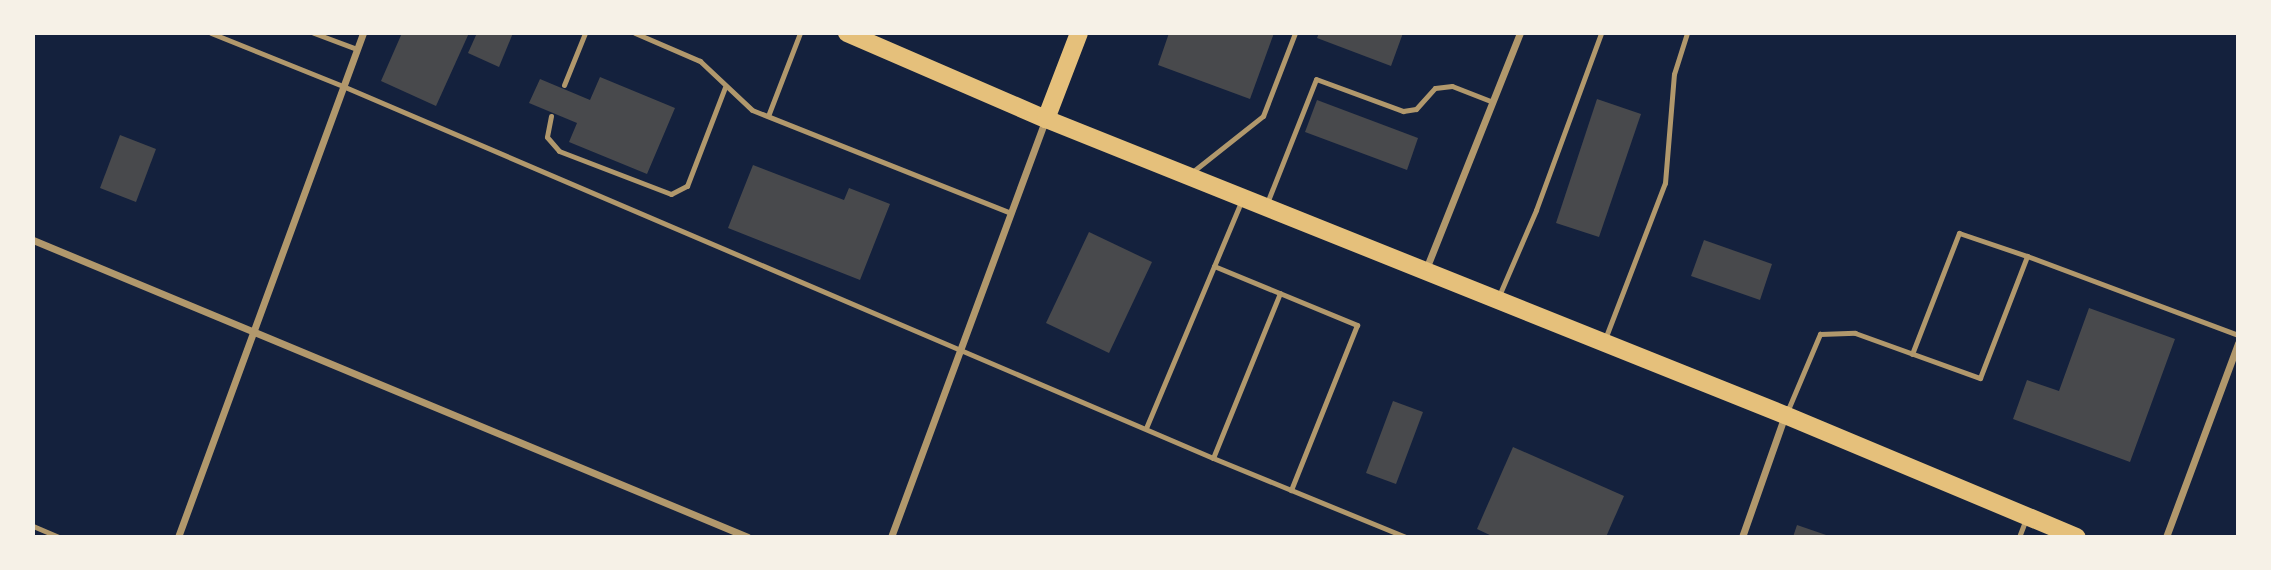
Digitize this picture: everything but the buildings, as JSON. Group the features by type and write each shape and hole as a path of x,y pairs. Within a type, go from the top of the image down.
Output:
{"main road":[{"path":"847,33 1045,119 1785,415 2076,537"},
{"path":"1045,119 1079,33"}],"street":[{"path":"178,537 363,33"},
{"path":"1426,270 1520,33"},
{"path":"891,537 1045,119"},
{"path":"33,240 748,537"},
{"path":"2166,537 2238,343"},
{"path":"1742,537 1785,415"}],"lane":[{"path":"211,33 345,87 1213,458 1406,537"},
{"path":"314,33 358,50"},
{"path":"564,85 585,33"},
{"path":"635,33 700,61 752,110 1011,213"},
{"path":"768,116 800,33"},
{"path":"1189,176 1263,116 1295,33"},
{"path":"1497,299 1536,210 1601,33"},
{"path":"1604,342 1665,183 1674,74 1687,33"},
{"path":"1266,206 1315,79 1403,111 1416,109 1435,88 1452,86 1493,102"},
{"path":"551,116 547,137 559,151 671,194 687,186 725,87"},
{"path":"1146,428 1244,197"},
{"path":"1912,354 1959,233 2238,335"},
{"path":"1785,415 1820,334 1855,333 1980,378 2027,256"},
{"path":"1214,266 1357,325 1291,490"},
{"path":"1213,458 1280,293"},
{"path":"2020,537 2027,516"},
{"path":"33,526 60,537"}]}
